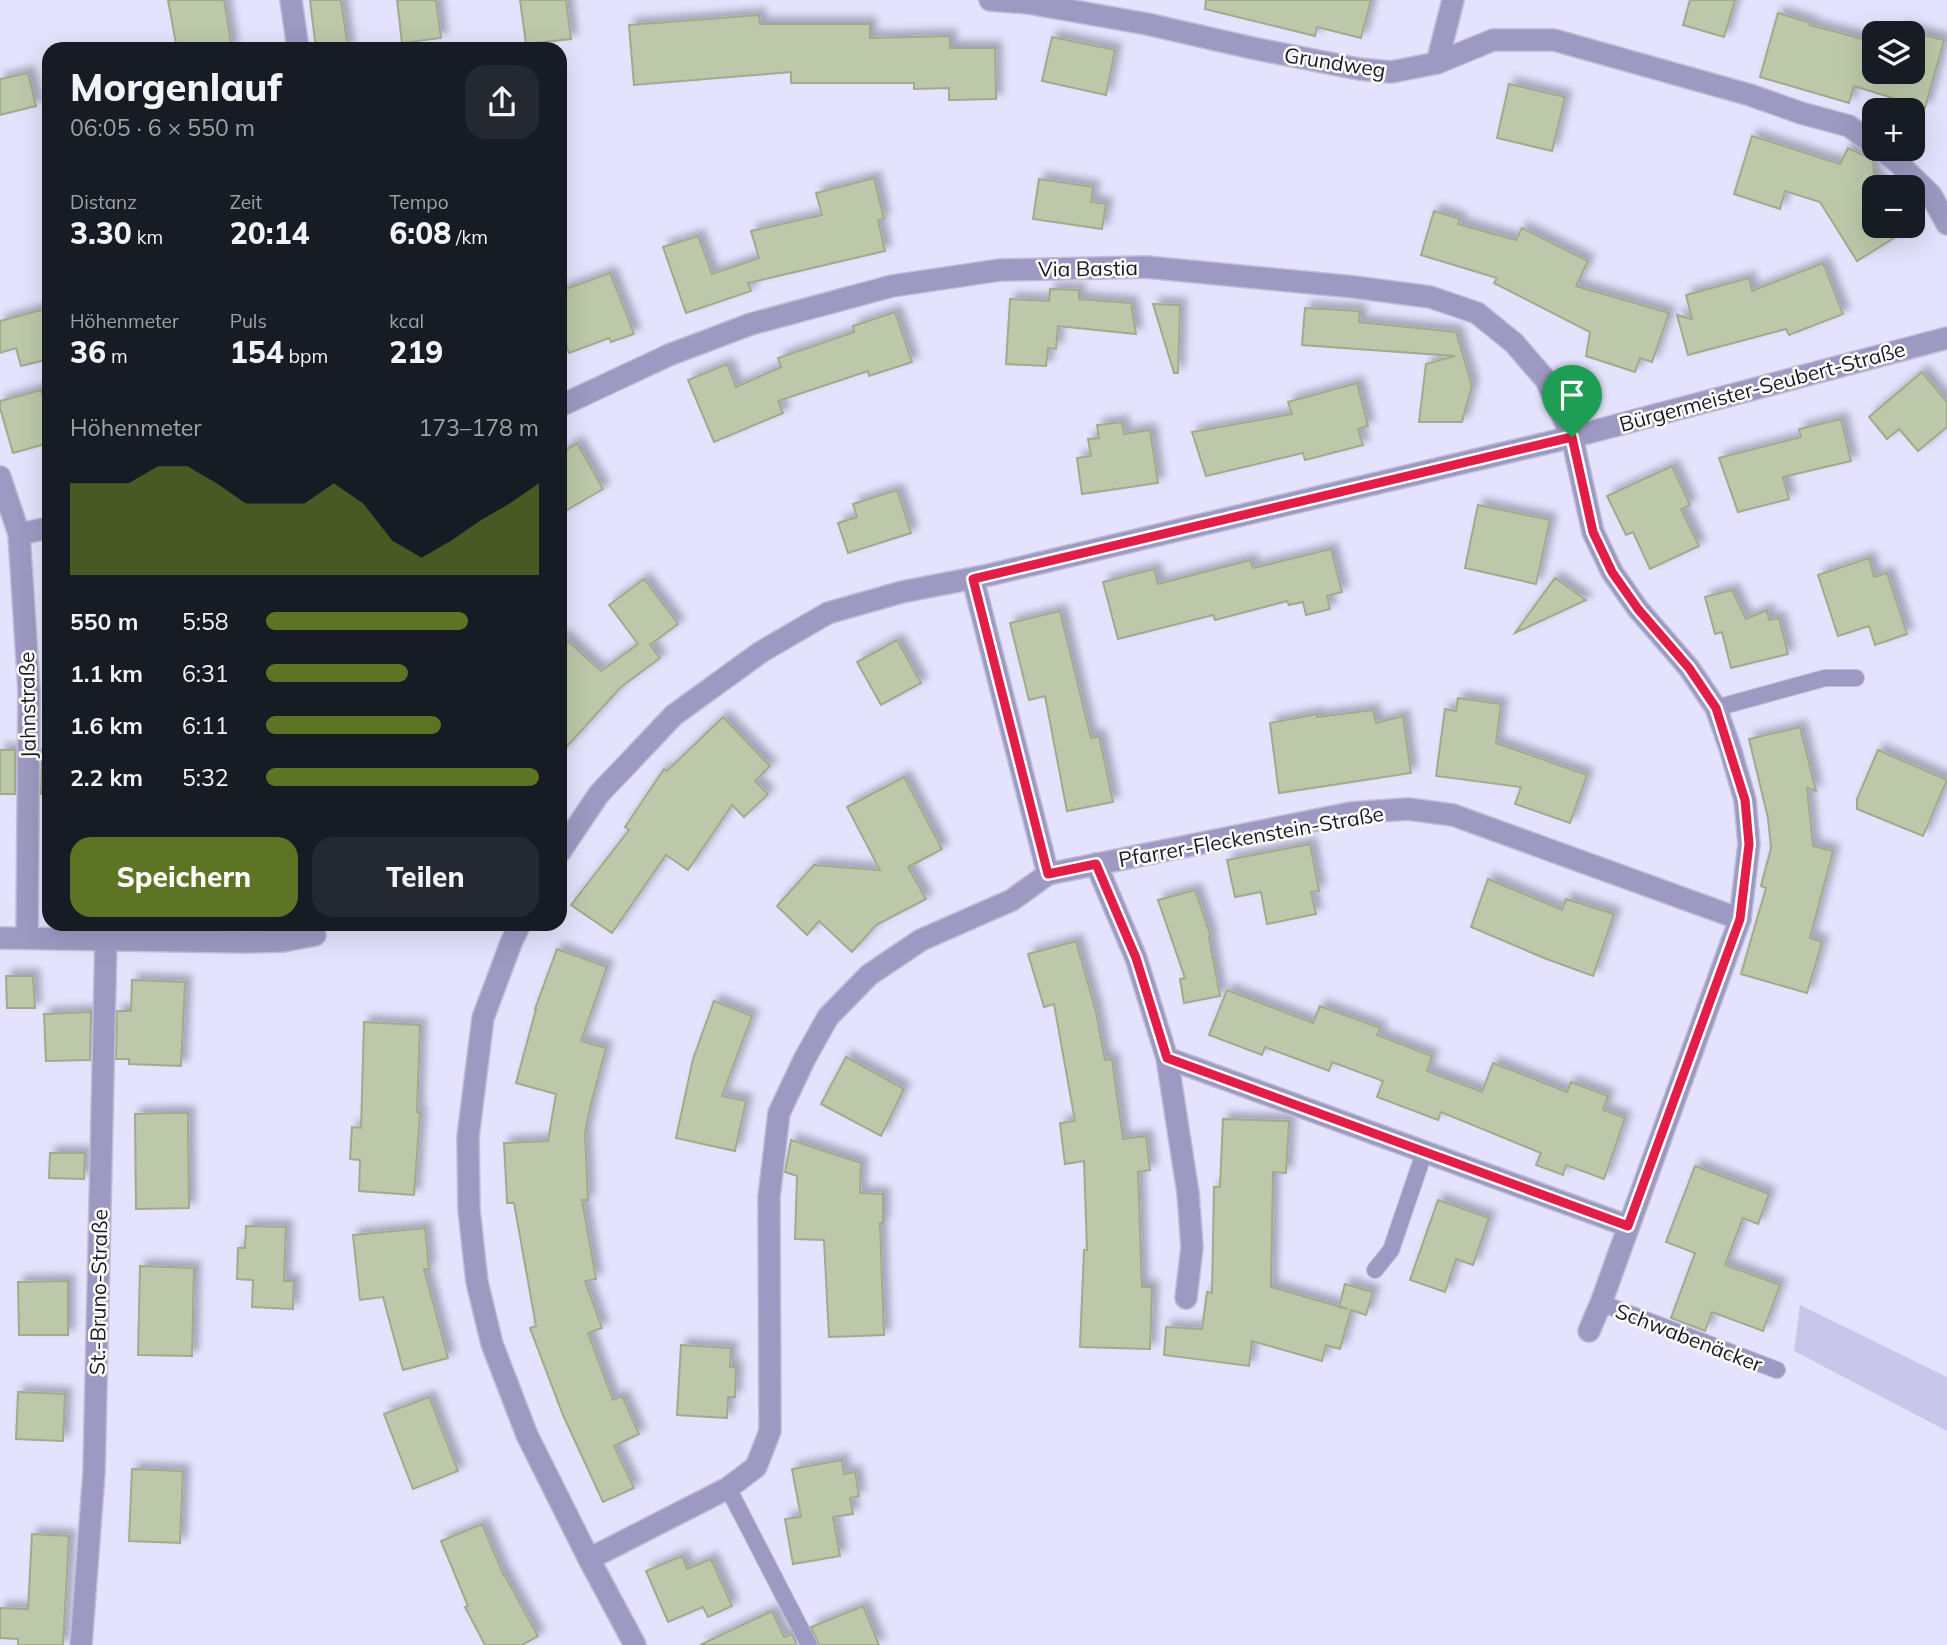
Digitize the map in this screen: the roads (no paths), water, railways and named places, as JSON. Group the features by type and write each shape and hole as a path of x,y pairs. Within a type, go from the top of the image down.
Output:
{"street":[{"path":"291,0 297,42"},
{"name":"Grundweg","path":"990,0 1028,2 1359,69 1391,72 1437,63 1493,40 1554,40 1750,95 1849,126 1862,136"},
{"path":"1437,63 1453,0"},
{"path":"1896,161 1939,192 1947,223"},
{"name":"Via Bastia","path":"567,403 668,355 751,324 892,286 1000,270 1146,267 1430,297 1477,313 1514,343 1546,380 1572,437"},
{"name":"Bürgermeister-Seubert-Straße","path":"567,842 600,794 674,715 761,652 828,613 902,592 973,579 1572,437 1947,338"},
{"name":"Schwabenäcker","path":"1572,437 1593,532 1612,572 1638,609 1689,668 1716,708 1745,800 1749,844 1740,919 1589,1331"},
{"name":"Jahnstraße","path":"0,477 6,514 19,534 29,691 27,937"},
{"path":"19,534 42,529"},
{"path":"973,579 1048,874"},
{"name":"Pfarrer-Fleckenstein-Straße","path":"589,1559 728,1488 757,1467 770,1431 769,1197 779,1114 828,1017 869,975 921,940 1012,900 1048,874 1351,813 1408,809 1453,815 1740,919"},
{"path":"1096,864 1136,958 1167,1058 1189,1207 1192,1247 1186,1298"},
{"path":"517,931 483,1018 468,1137 470,1222 477,1282 492,1345 527,1435 635,1645"},
{"path":"0,938 248,942 283,941 315,935"},
{"name":"St.-Bruno-Straße","path":"81,1645 94,1472 106,938"},
{"path":"1167,1058 1628,1226"}],"lane":[{"path":"1716,708 1825,678 1857,678"},
{"path":"1375,1270 1391,1250 1424,1153"},
{"name":"Schwabenäcker","path":"1601,1303 1777,1370"},
{"path":"728,1488 808,1645"}]}
